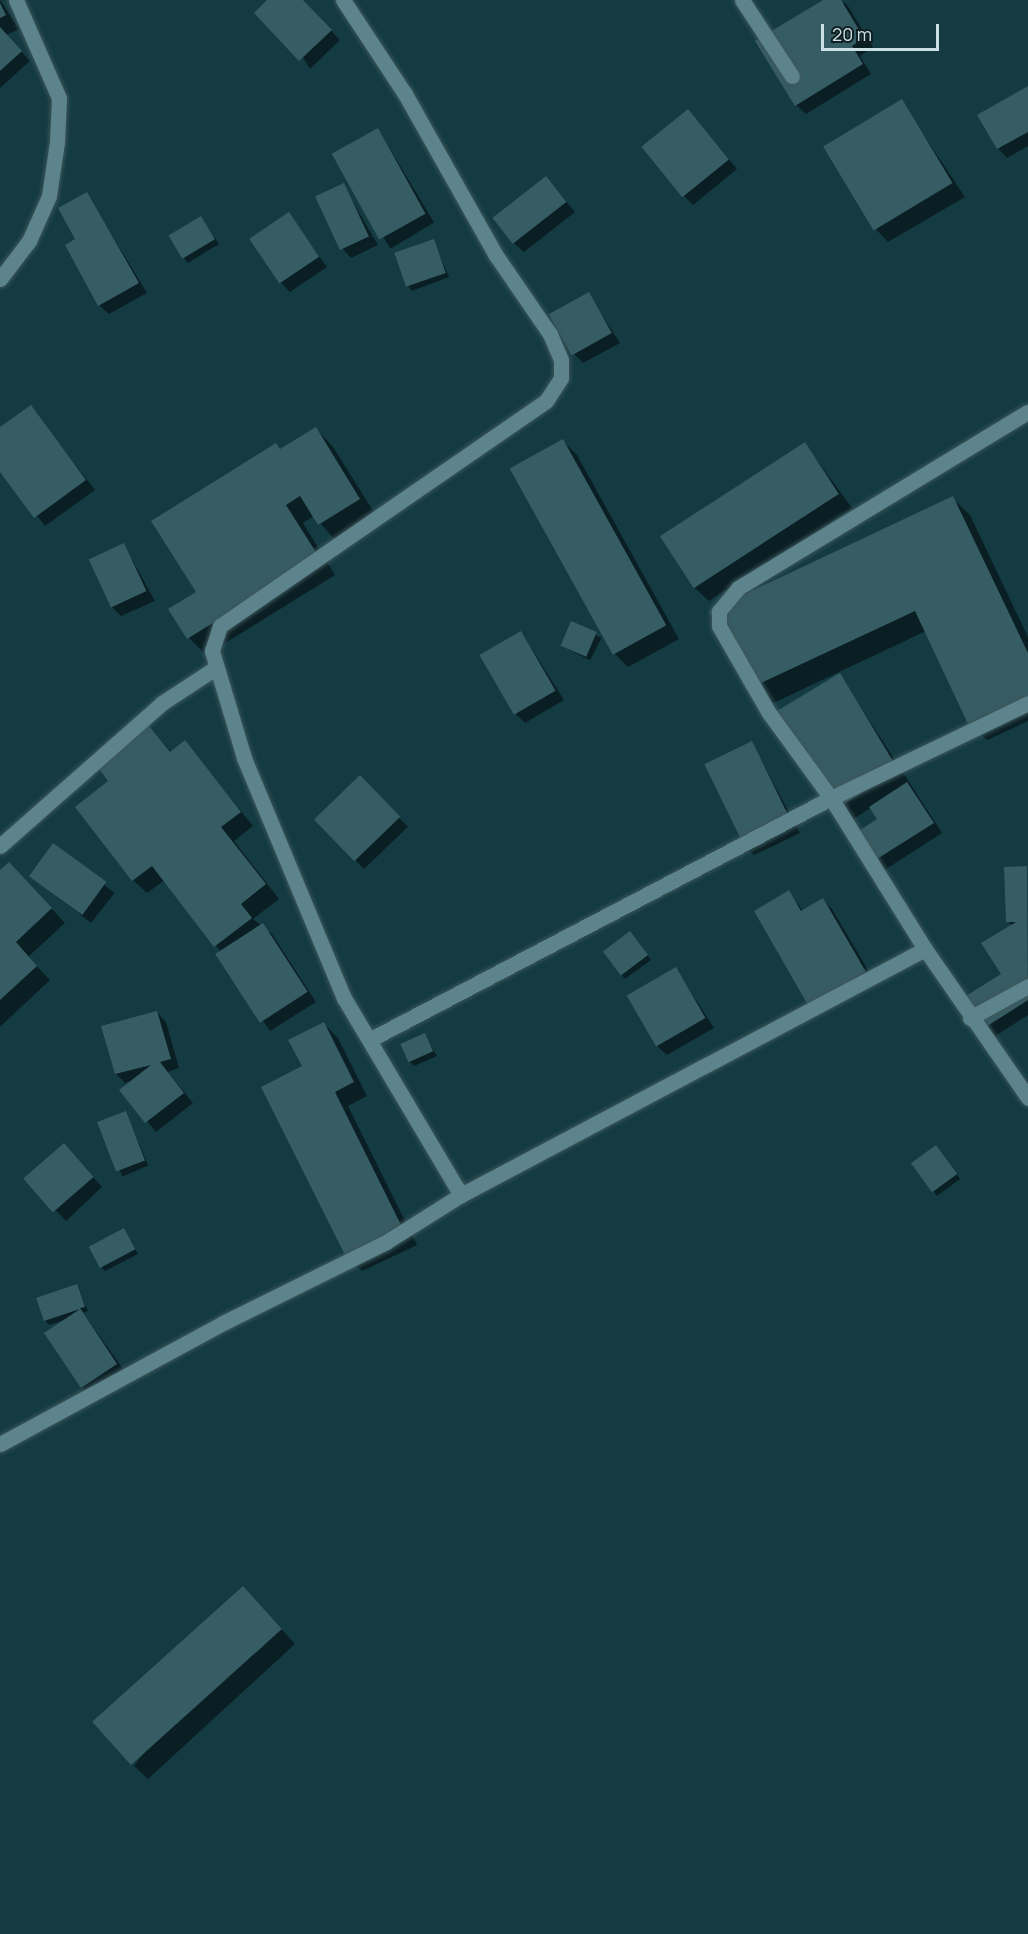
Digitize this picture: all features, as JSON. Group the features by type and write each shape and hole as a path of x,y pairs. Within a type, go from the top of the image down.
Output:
{"street":[{"path":"0,279 29,241 49,196 57,142 59,98 16,0"},
{"path":"343,0 405,94 495,254 550,334 561,360 561,378 546,401 220,626 212,639 215,668 275,836 344,998 461,1195"},
{"path":"742,0 792,76"},
{"path":"1028,412 724,600 719,626 769,712 831,798 970,1018 1028,1098"},
{"path":"0,846 162,703 215,668"},
{"path":"369,1040 831,798 1028,703"},
{"path":"0,1444 223,1323 386,1242 461,1195 925,949"},
{"path":"970,1018 1028,986"}],"building":[{"path":"267,0 303,0 332,30 299,61 254,13"},
{"path":"823,0 841,0 864,38 852,46 863,64 795,106 755,41"},
{"path":"0,3 6,15 0,18"},
{"path":"0,27 22,51 0,71"},
{"path":"1028,86 1028,132 997,149 977,115"},
{"path":"902,99 952,183 874,230 823,146"},
{"path":"688,109 729,160 682,197 641,147"},
{"path":"378,128 426,214 379,239 332,154"},
{"path":"546,176 566,202 513,244 492,218"},
{"path":"344,183 369,236 340,250 315,197"},
{"path":"87,192 139,283 98,306 65,245 75,239 58,208"},
{"path":"289,212 319,257 279,284 249,239"},
{"path":"201,216 215,239 182,259 168,236"},
{"path":"434,239 446,273 406,287 394,253"},
{"path":"589,292 612,333 572,355 549,314"},
{"path":"31,405 86,480 34,518 0,472 0,427"},
{"path":"316,427 360,499 318,525 300,496 286,505 319,557 187,639 168,609 196,592 151,521 276,443 280,449"},
{"path":"563,439 666,625 613,655 510,469"},
{"path":"805,442 839,494 694,588 660,536"},
{"path":"953,496 1028,653 1028,696 968,724 915,611 746,690 709,611"},
{"path":"124,543 146,591 111,608 89,559"},
{"path":"571,621 597,632 586,657 560,646"},
{"path":"521,631 556,691 514,715 479,655"},
{"path":"840,673 899,771 833,810 774,713"},
{"path":"149,726 170,752 185,740 241,812 221,827 266,884 241,904 252,918 214,947 152,866 132,881 75,807 108,781 97,766"},
{"path":"752,741 792,824 745,847 704,764"},
{"path":"360,775 400,817 354,861 314,819"},
{"path":"907,782 934,823 869,864 851,836 877,819 869,807"},
{"path":"53,843 106,882 82,915 29,876"},
{"path":"9,862 52,908 16,942 37,966 0,1000 0,870"},
{"path":"1027,866 1028,1000 981,1030 961,999 1001,974 981,943 1016,922 1006,922 1004,867"},
{"path":"789,890 801,911 823,898 866,972 808,1005 754,911"},
{"path":"263,923 308,992 260,1023 215,954"},
{"path":"630,931 648,955 621,975 603,951"},
{"path":"676,967 706,1018 656,1047 627,995"},
{"path":"157,1011 171,1059 160,1062 184,1093 145,1123 119,1090 151,1065 115,1074 101,1026"},
{"path":"324,1022 354,1082 335,1092 404,1231 347,1259 261,1087 302,1066 288,1040"},
{"path":"425,1033 433,1051 408,1062 400,1044"},
{"path":"126,1111 145,1160 116,1172 97,1122"},
{"path":"64,1143 94,1177 53,1212 23,1178"},
{"path":"936,1145 957,1174 932,1192 911,1163"},
{"path":"124,1228 135,1249 100,1268 89,1247"},
{"path":"77,1284 85,1307 80,1308 117,1364 81,1388 44,1333 80,1309 44,1321 36,1298"},
{"path":"243,1586 282,1629 131,1765 92,1722"}]}
